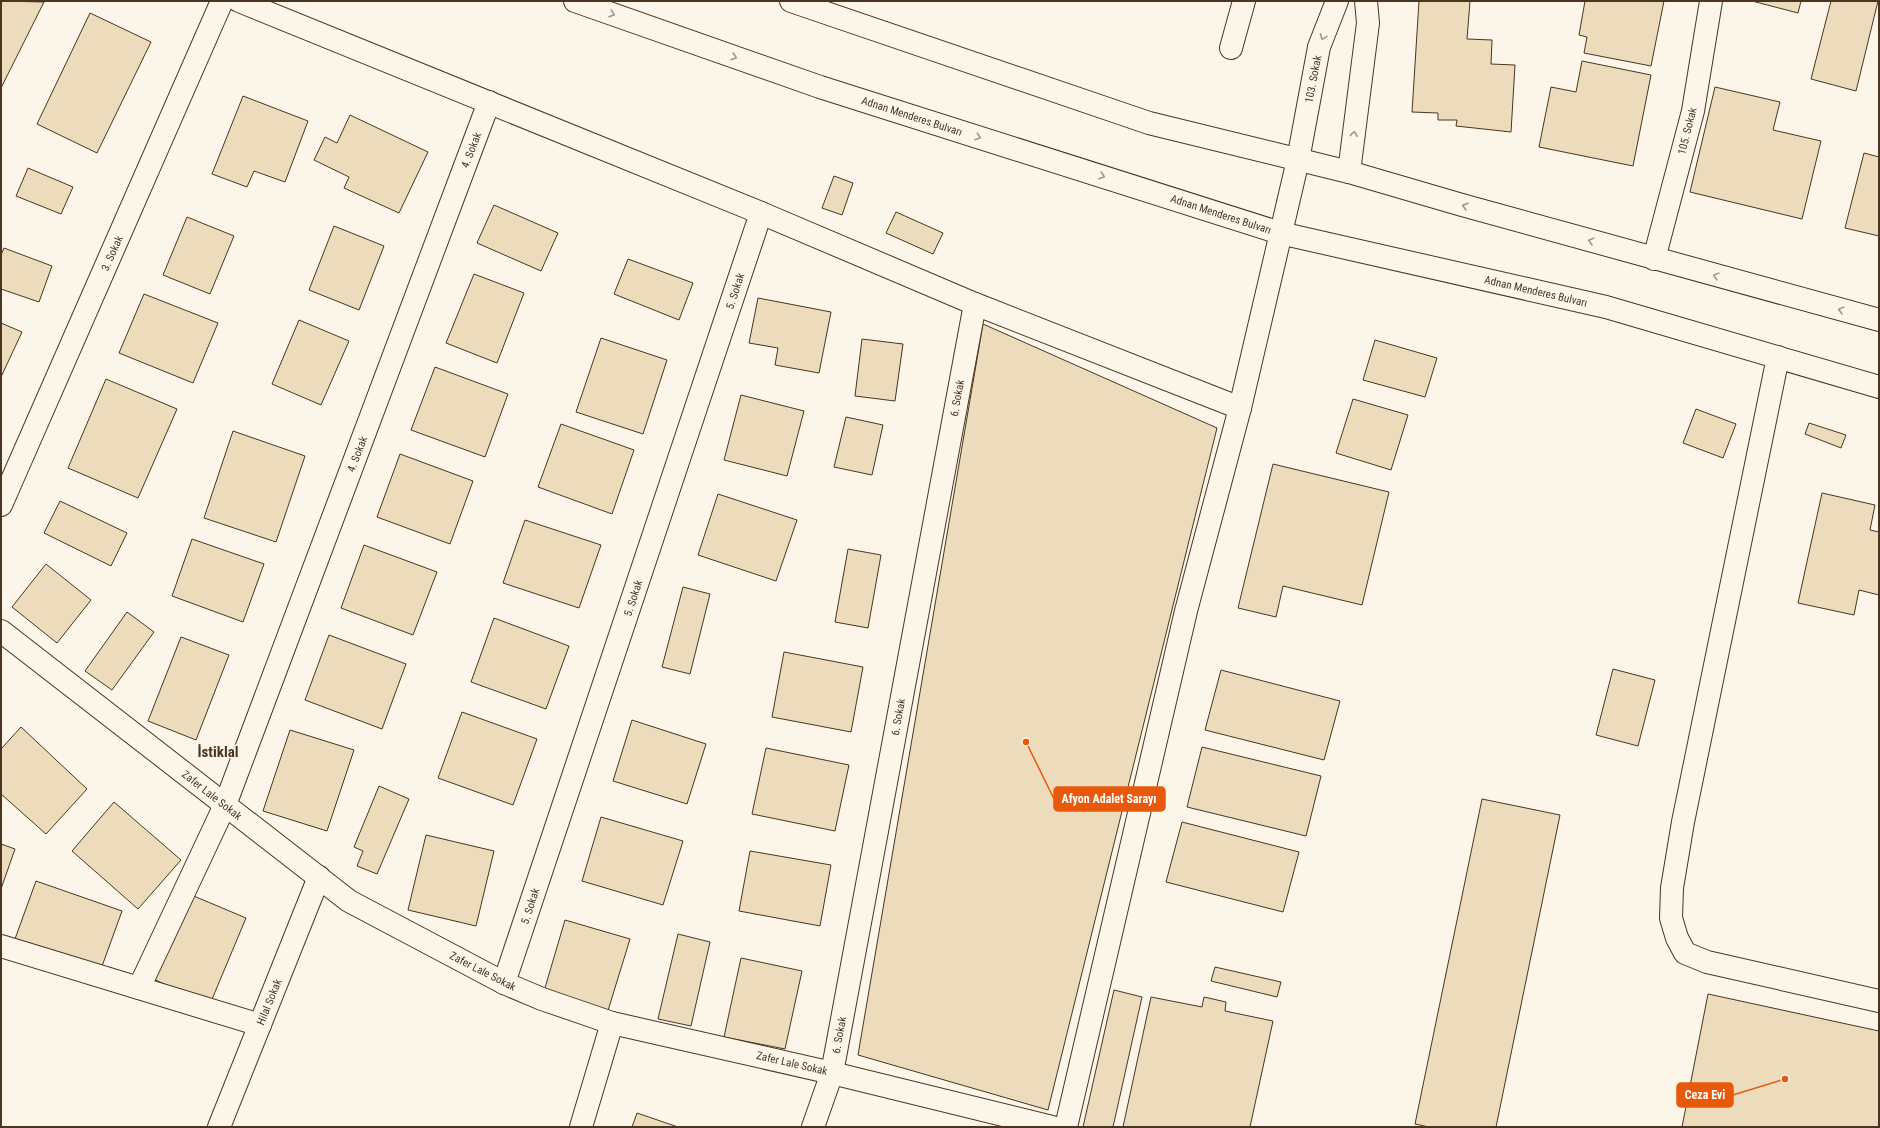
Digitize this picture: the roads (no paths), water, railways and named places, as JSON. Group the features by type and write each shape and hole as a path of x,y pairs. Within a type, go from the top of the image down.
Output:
{"street":[{"name":"3. Sokak","path":"1,505 222,1"},
{"path":"239,1 761,213 975,304 1240,408"},
{"name":"Adnan Menderes Bulvarı","path":"575,1 820,87 1280,233 1606,307 1879,386"},
{"path":"1232,48 1244,1"},
{"name":"103. Sokak","path":"1066,1127 1186,611 1240,408 1298,160 1319,47 1337,1"},
{"path":"1349,172 1368,23 1366,1"},
{"name":"105. Sokak","path":"1654,259 1693,112 1711,1"},
{"path":"801,3 1149,123 1349,172 1654,259 1879,320"},
{"name":"4. Sokak","path":"139,988 225,805 489,102"},
{"name":"5. Sokak","path":"504,983 761,213"},
{"name":"6. Sokak","path":"813,1127 832,1072 975,304"},
{"path":"1778,357 1683,822 1672,888 1672,918 1676,938 1685,953 1700,959 1879,1001"},
{"name":"Zafer Lale Sokak","path":"1,630 349,900 504,983 542,999 612,1023 832,1072 1052,1127"},
{"name":"Hilal Sokak","path":"219,1127 319,877"},
{"path":"1,946 260,1025"},
{"path":"580,1127 612,1023"}],"place":[{"name":"Afyon Adalet Sarayı","path":"1026,742"},
{"name":"Ceza Evi","path":"1785,1079"}],"district":[{"name":"İstiklal","path":"218,752"}]}
